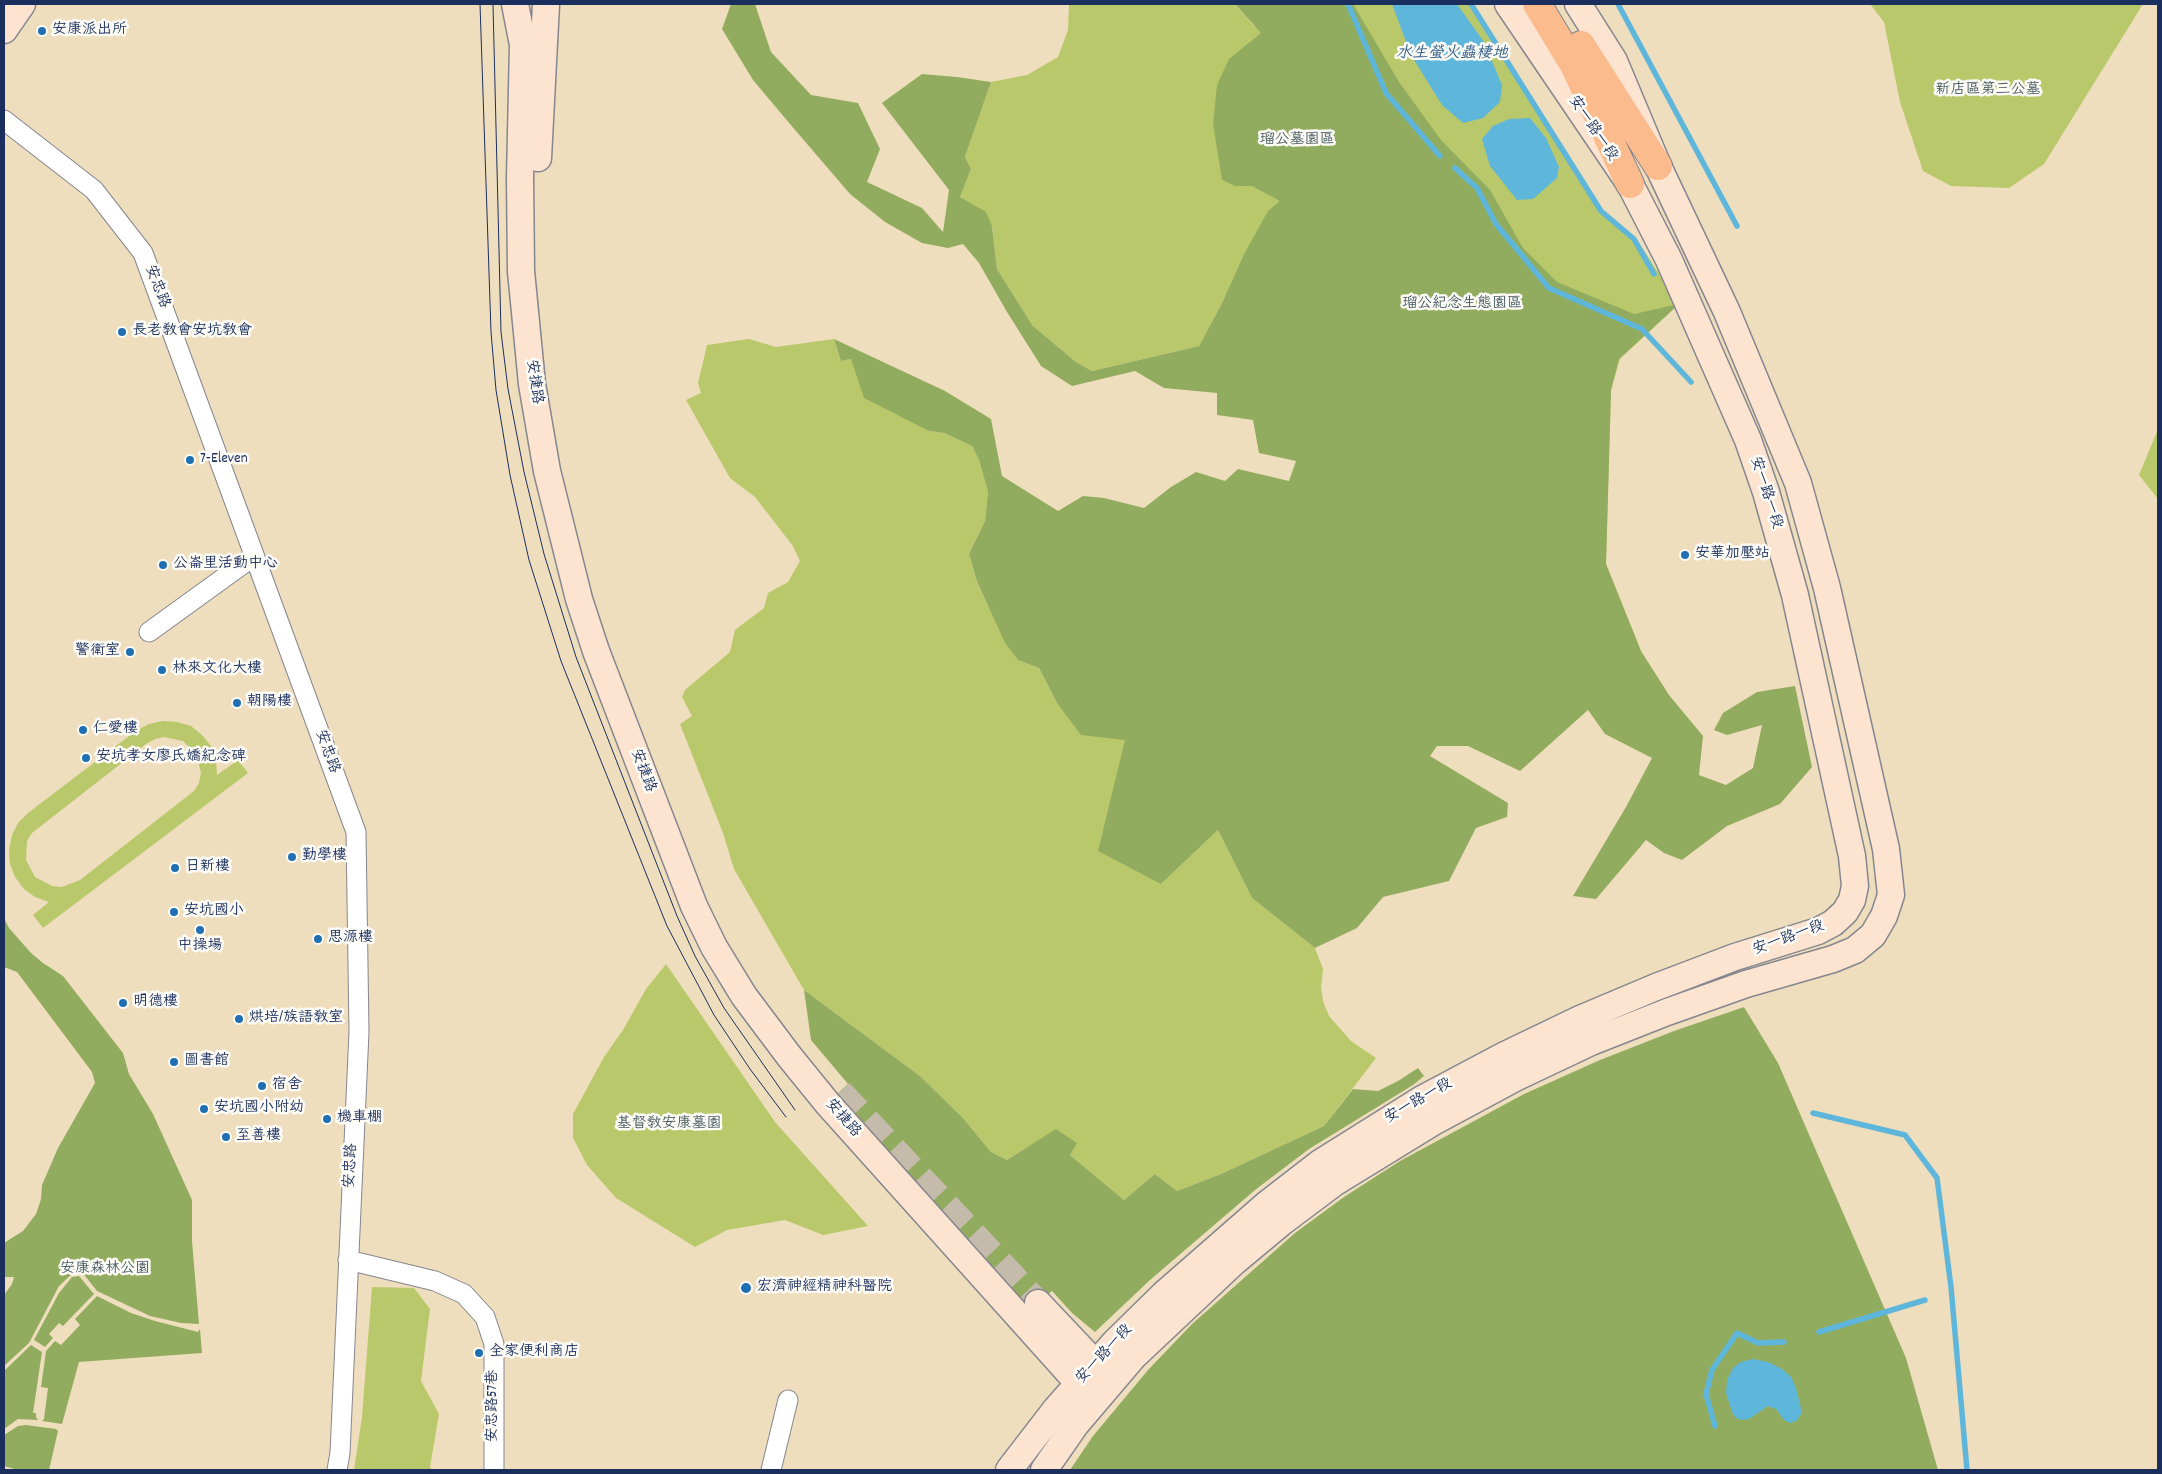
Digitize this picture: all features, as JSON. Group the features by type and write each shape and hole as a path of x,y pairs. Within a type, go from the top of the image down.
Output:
{"highway":[{"path":"1537,4 1574,65 1630,184"},
{"path":"1556,4 1658,166"}],"street":[{"path":"4,30 22,4"},
{"name":"安捷路","path":"515,4 532,97"},
{"name":"安捷路","path":"546,4 520,178 520,271 532,384 547,471 578,598 596,651 694,906 714,947 744,996 795,1051 840,1092"},
{"name":"安一路一段","path":"1428,1110 1503,1056 1580,1019 1735,957 1818,930 1833,923 1852,900 1855,886 1852,856 1795,596 1766,492 1748,440 1673,268 1630,184 1508,4"},
{"name":"安一路一段","path":"1044,1470 1076,1424 1087,1393 1164,1294 1266,1204 1320,1163 1428,1110 1515,1078 1591,1042 1728,990 1833,959 1855,950 1873,935 1884,916 1891,895 1886,849 1827,588 1798,483 1727,312 1658,166 1614,61 1578,4"},
{"name":"安忠路","path":"4,120 94,190 143,253 356,832 359,1032 340,1454 337,1470"},
{"path":"149,632 254,556"},
{"name":"安捷路","path":"795,1051 828,1104 1087,1393"},
{"name":"安忠路57巷","path":"348,1260 435,1280 464,1294 485,1316 494,1344 494,1470"},
{"path":"1038,1303 1104,1373"},
{"name":"安一路一段","path":"1009,1470 1056,1409 1087,1393"},
{"path":"771,1470 788,1400"}],"green space":[{"name":"瑠公墓園區","path":"731,4 755,4 771,52 811,95 858,103 880,149 867,182 922,208 943,232 949,190 882,103 922,74 991,82 965,157 971,169 960,197 986,212 992,226 997,269 1033,326 1076,362 1092,371 1199,346 1222,303 1243,256 1268,211 1280,201 1252,186 1235,186 1222,180 1213,124 1217,85 1229,59 1261,33 1235,4 1353,4 1399,82 1441,140 1490,190 1523,248 1557,282 1634,314 1679,304 1619,359 1611,390 1606,564 1641,651 1669,695 1703,736 1699,775 1726,785 1753,768 1762,725 1727,735 1714,730 1723,713 1757,692 1795,686 1812,767 1780,804 1727,826 1682,860 1664,853 1646,840 1596,899 1573,896 1626,807 1652,758 1605,734 1588,710 1520,771 1468,746 1437,746 1430,756 1508,803 1507,817 1476,828 1449,881 1383,897 1357,928 1315,948 1252,898 1218,830 1161,884 1098,851 1125,740 1081,735 1057,703 1039,668 1018,660 1005,643 977,582 969,554 985,521 988,492 979,460 972,446 944,433 929,431 864,398 851,359 841,361 834,339 945,391 991,419 1002,476 1058,511 1083,496 1104,498 1144,508 1171,487 1196,472 1225,481 1238,469 1289,481 1296,461 1259,453 1253,420 1217,415 1217,393 1164,388 1135,371 1072,386 1041,366 979,263 963,244 948,248 922,243 885,222 850,194 790,124 753,80 722,29"},
{"name":"瑠公紀念生態園區","path":"1069,4 1235,4 1255,27 1260,4 1468,4 1600,212 1643,249 1679,304 1620,359 1611,390 1606,564 1641,651 1243,256 1222,303 1199,346 1092,371 1076,362 1033,326 997,269 992,226 960,197 971,169 965,157 991,82 1027,75 1058,57 1068,30"},
{"name":"新店區第三公墓","path":"1870,4 2143,4 2044,164 2009,188 1951,186 1923,171 1900,102 1884,22"},
{"path":"749,339 776,347 834,339 841,361 851,359 929,431 944,433 972,446 979,460 988,492 985,521 969,554 977,583 1005,642 1018,660 1039,668 1057,703 1126,740 1161,884 1218,830 1252,898 1315,948 1323,969 1321,987 1323,1001 1329,1016 1351,1041 1376,1058 1324,1126 1221,1174 1177,1191 1155,1174 1124,1200 1070,1155 1031,1145 1007,1160 991,1152 963,1118 920,1076 804,990 734,869 723,833 680,724 692,716 682,697 685,690 730,652 735,630 764,608 768,593 788,582 800,561 793,546 755,497 730,478 686,400 701,393 698,383 707,345"},
{"path":"2158,429 2158,499 2139,475"},
{"path":"163,721 191,726 211,746 216,760 217,775 238,760 248,773 43,928 33,915 49,902 35,897 24,889 15,877 10,864 9,850 12,835 18,823 28,813 137,730 149,724","holes":["164,737 183,741 196,754 201,773 199,783 194,791 80,880 62,887 52,886 35,877 26,860 27,841 32,833 146,744"]},
{"name":"安康森林公園","path":"4,918 9,928 31,953 63,976 123,1053 129,1074 153,1114 192,1200 192,1241 199,1324 181,1323 150,1316 97,1291 82,1272 73,1273 59,1286 29,1343 4,1366 4,1295 12,1284 14,1277 4,1277 4,1243 23,1231 36,1214 41,1199 42,1185 58,1148 95,1083 92,1072 17,972 4,967"},
{"name":"基督教安康墓園","path":"666,964 775,1122 868,1226 823,1235 785,1220 727,1230 695,1247 616,1198 587,1165 573,1138 573,1114 604,1057 623,1030 646,989"},
{"path":"804,990 920,1076 963,1118 991,1152 1007,1160 1056,1129 1077,1143 1070,1155 1124,1200 1155,1174 1177,1191 1221,1174 1324,1126 1353,1089 1378,1091 1418,1068 1424,1076 1413,1085 1309,1149 1255,1190 1150,1280 1095,1332 1072,1313 1052,1291 1029,1311 832,1099 848,1084 811,1040"},
{"path":"1744,1007 1778,1063 1906,1358 1938,1470 1070,1470 1093,1436 1148,1370 1192,1324 1295,1233 1344,1197 1400,1161 1524,1094 1600,1060 1674,1031"},
{"path":"79,1276 94,1294 63,1326 59,1323 49,1334 53,1338 45,1347 34,1340 59,1293 72,1277"},
{"path":"372,1287 414,1288 430,1309 421,1381 439,1414 430,1467 432,1470 354,1470 362,1417"},
{"path":"97,1296 131,1313 155,1321 198,1332 200,1329 202,1353 79,1362 62,1424 42,1421 44,1419 48,1388 41,1387 46,1351 55,1341 61,1345 80,1325 75,1319"},
{"path":"31,1345 42,1352 33,1413 36,1413 38,1420 18,1419 4,1429 4,1371"},
{"path":"26,1425 56,1429 58,1431 49,1470 18,1470 4,1466 4,1435 18,1426"}],"water":[{"name":"水生螢火蟲棲地","path":"1392,4 1457,4 1484,42 1502,85 1500,102 1483,118 1463,123 1442,105 1411,55"},
{"path":"1530,118 1546,138 1559,167 1557,178 1533,199 1517,200 1490,166 1482,139 1493,126 1509,119"},
{"path":"1753,1359 1768,1362 1782,1369 1791,1377 1796,1388 1802,1413 1796,1421 1790,1423 1784,1420 1776,1409 1768,1406 1749,1419 1742,1420 1736,1418 1726,1393 1727,1380 1733,1368 1741,1362"}],"waterway":[{"path":"1348,4 1386,93 1440,156"},
{"path":"1471,4 1601,211 1634,239 1654,274"},
{"path":"1618,4 1737,226"},
{"path":"1455,168 1477,188 1496,224 1549,288 1642,329 1691,382"},
{"path":"1813,1113 1905,1135 1937,1178 1951,1287 1967,1470"},
{"path":"1819,1332 1925,1300"},
{"path":"1715,1426 1706,1394 1712,1370 1737,1333 1758,1343 1784,1342"}],"tunnel":[{"path":"840,1092 1038,1303"}],"tram line":[{"path":"480,4 491,332 496,390 510,475 529,560 561,661 667,926 714,1015 750,1069 786,1117"},
{"path":"493,4 501,332 508,389 524,472 544,554 576,657 677,916 695,956 724,1008 795,1110"}],"place":[{"name":"安康派出所","path":"42,31"},
{"name":"長老教會安坑教會","path":"122,332"},
{"name":"7-Eleven","path":"190,460"},
{"name":"安華加壓站","path":"1685,555"},
{"name":"公崙里活動中心","path":"163,565"},
{"name":"警衛室","path":"130,652"},
{"name":"林來文化大樓","path":"162,670"},
{"name":"朝陽樓","path":"237,703"},
{"name":"仁愛樓","path":"83,730"},
{"name":"安坑孝女廖氏嬌紀念碑","path":"86,758"},
{"name":"勤學樓","path":"292,857"},
{"name":"日新樓","path":"175,868"},
{"name":"安坑國小","path":"174,912"},
{"name":"中操場","path":"200,930"},
{"name":"思源樓","path":"318,939"},
{"name":"明德樓","path":"123,1003"},
{"name":"烘培/族語教室","path":"239,1019"},
{"name":"圖書館","path":"174,1062"},
{"name":"宿舍","path":"262,1086"},
{"name":"安坑國小附幼","path":"204,1109"},
{"name":"機車棚","path":"327,1119"},
{"name":"至善樓","path":"226,1137"},
{"name":"宏濟神經精神科醫院","path":"746,1288"},
{"name":"全家便利商店","path":"479,1353"}]}
